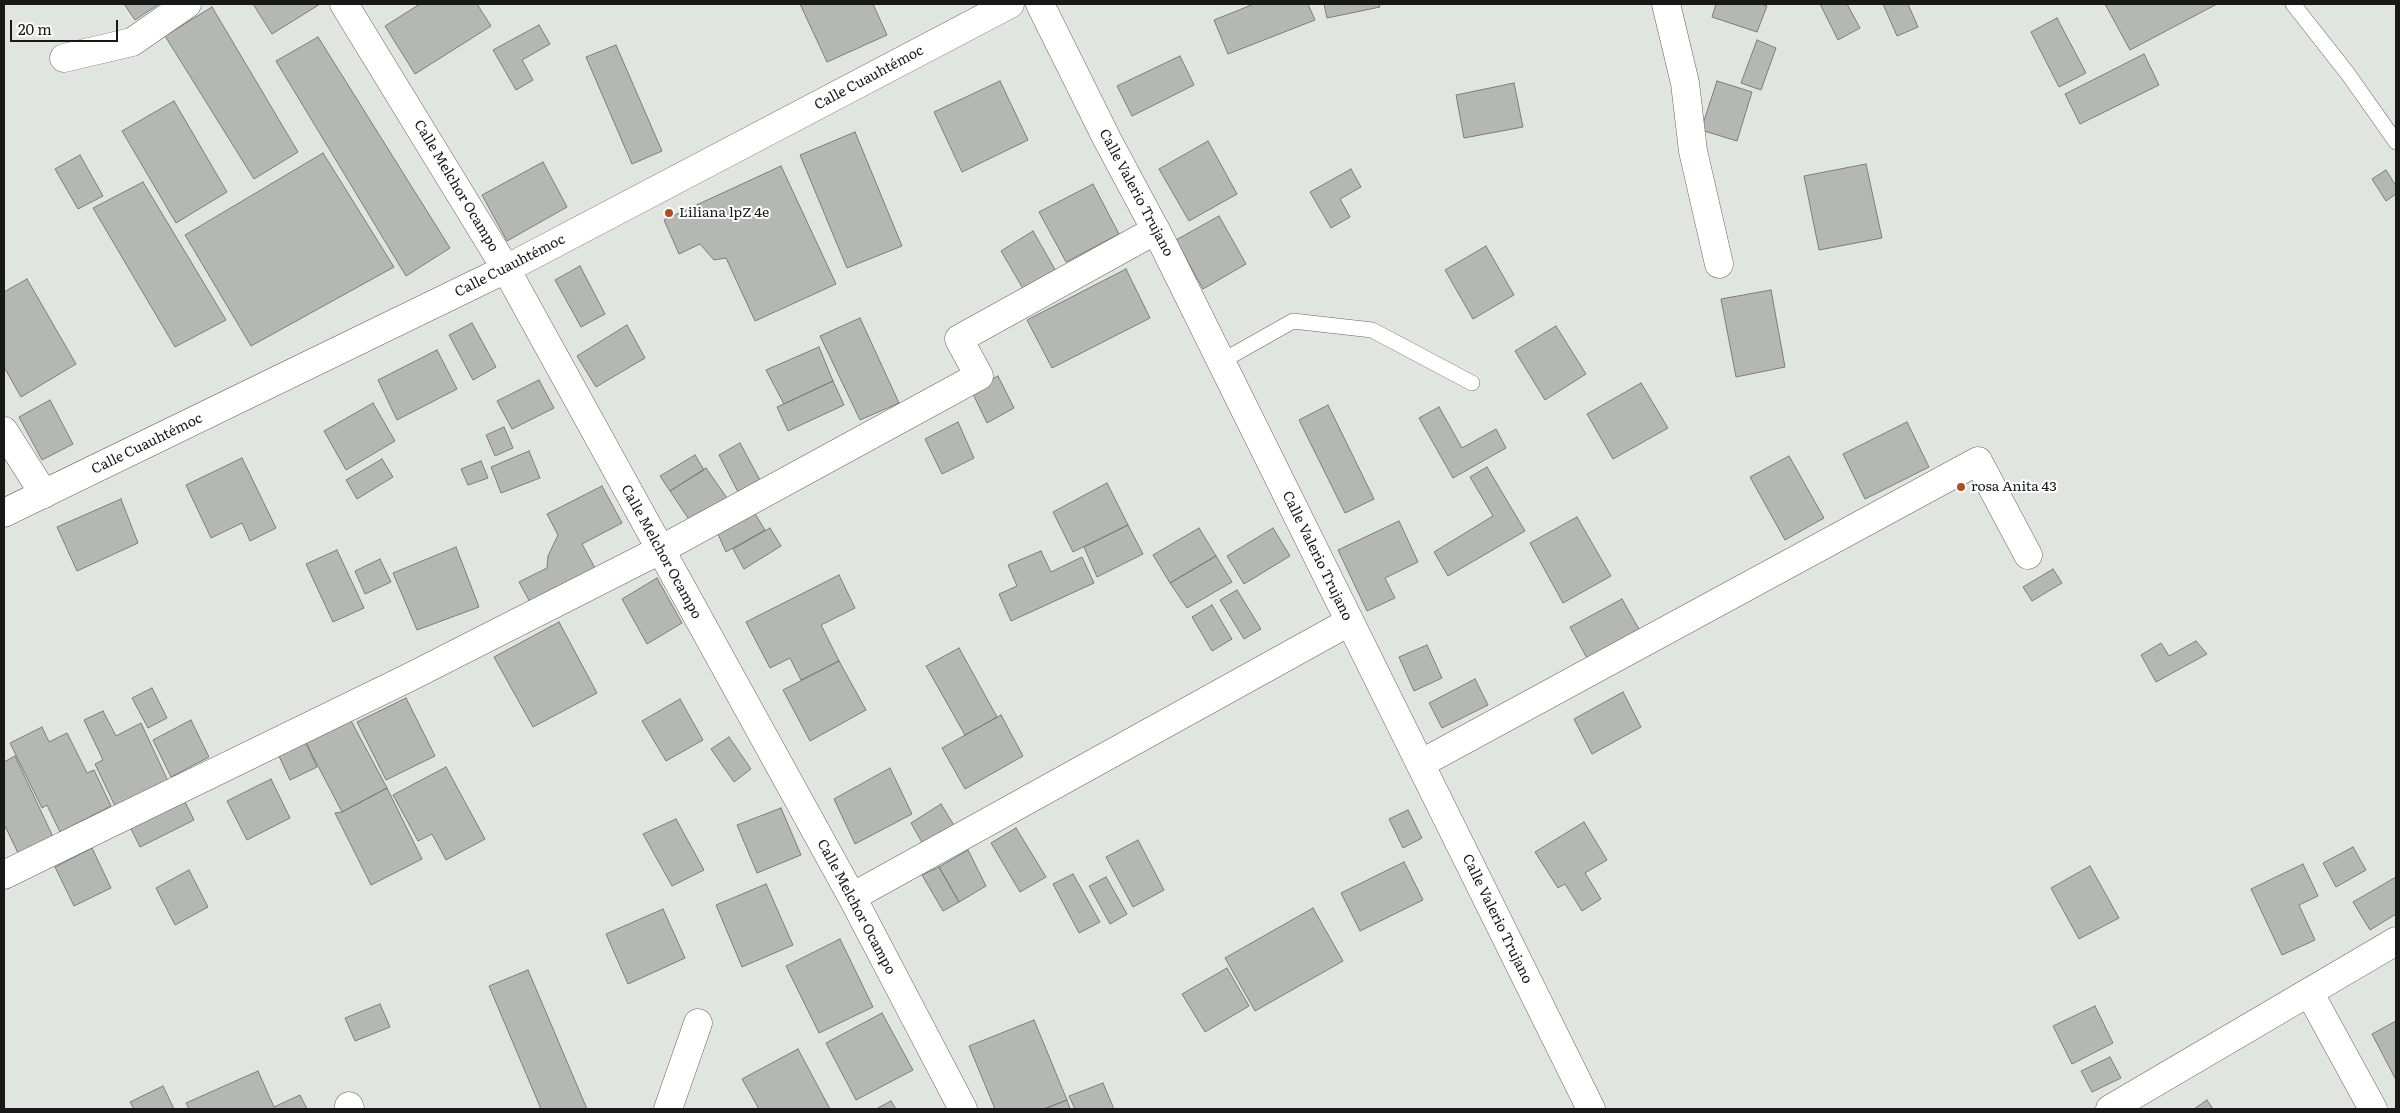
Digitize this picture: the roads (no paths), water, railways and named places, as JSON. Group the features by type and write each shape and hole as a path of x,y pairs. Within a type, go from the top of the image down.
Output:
{"street":[{"path":"64,58 132,42 187,4"},
{"name":"Calle Melchor Ocampo","path":"344,4 506,269 852,898 963,1109"},
{"name":"Calle Cuauhtémoc","path":"4,513 506,269 1010,4"},
{"name":"Calle Valerio Trujano","path":"1040,4 1107,139 1156,230 1222,361 1349,622 1591,1109"},
{"path":"1666,4 1685,83 1693,151 1719,264"},
{"path":"4,875 418,672 660,550 979,376 959,339 1156,230"},
{"path":"4,431 44,494"},
{"path":"1420,764 1978,461 2028,555"},
{"path":"852,898 1349,622"},
{"path":"2110,1109 2396,941"},
{"path":"2309,992 2373,1109"},
{"path":"668,1109 698,1023"}],"lane":[{"path":"2293,4 2348,74 2396,142"},
{"path":"1222,361 1293,321 1372,330 1472,384"}],"place":[{"name":"Liliana lpZ 4e","path":"669,213"},
{"name":"rosa Anita 43","path":"1961,487"}]}
